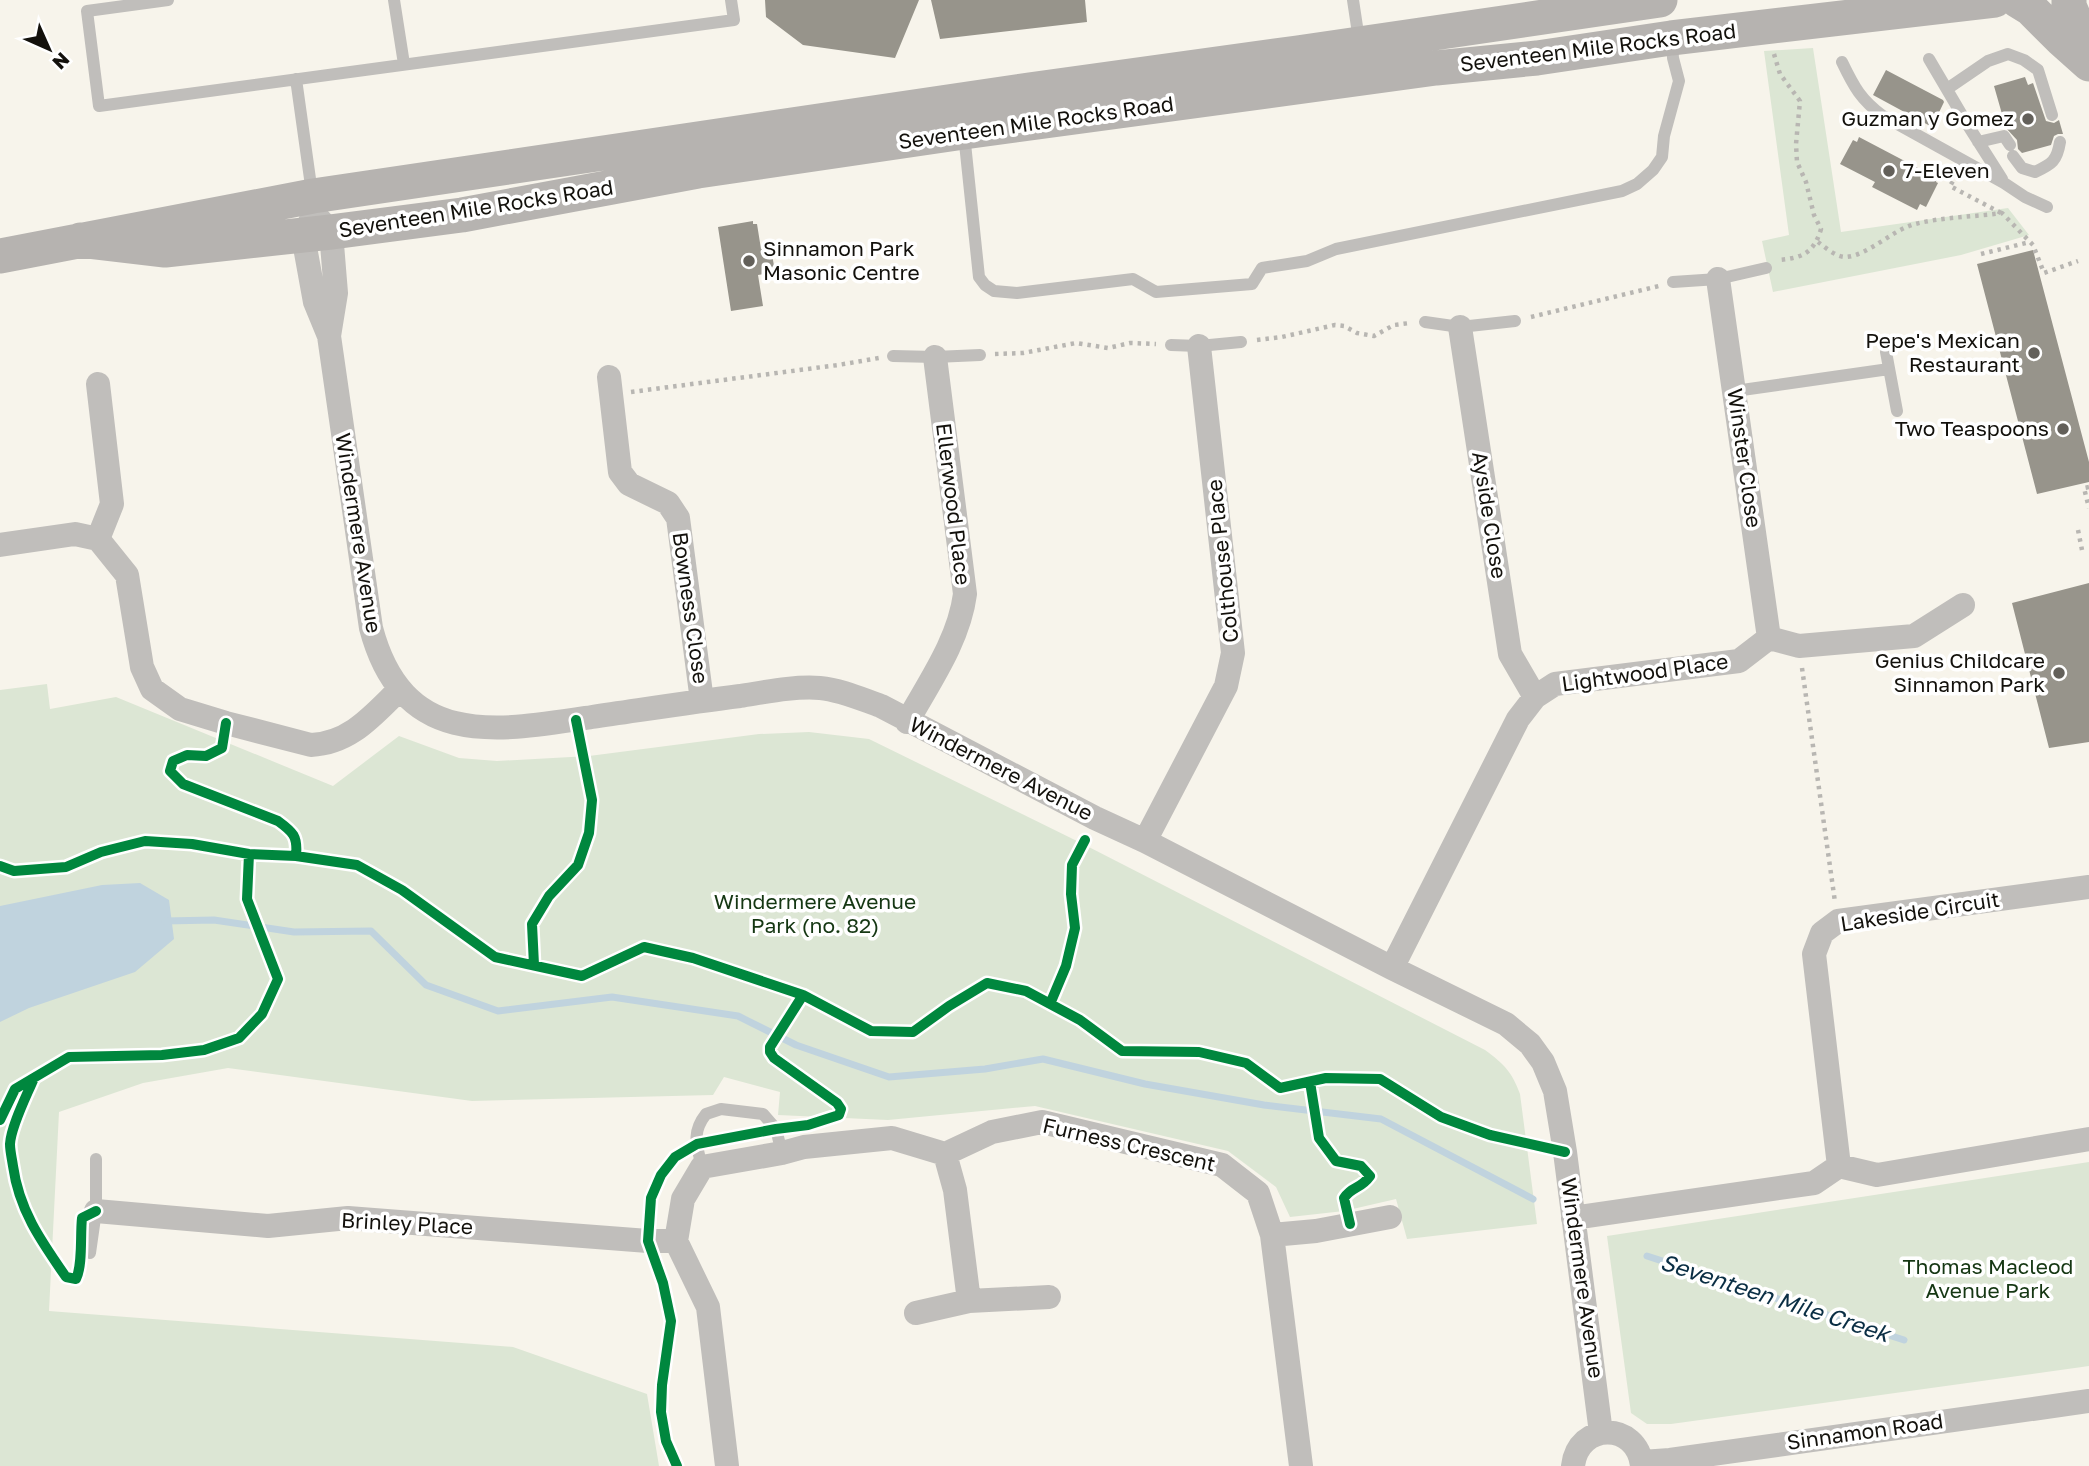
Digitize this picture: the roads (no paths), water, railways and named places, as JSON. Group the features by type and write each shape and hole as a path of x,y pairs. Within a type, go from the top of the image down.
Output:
{"main road":[{"name":"Seventeen Mile Rocks Road","path":"0,256 163,224 461,215 698,171 964,132 1436,68 1536,58 1660,0"},
{"name":"Seventeen Mile Rocks Road","path":"80,240 165,250 315,220 1029,90 1366,55 1622,20 1671,38 1995,0"},
{"path":"2017,0 2089,64"},
{"path":"2069,0 2069,6 2089,53"}],"street":[{"name":"Windermere Avenue","path":"315,220 336,293 329,336 371,628 382,663 400,689 414,703 451,722 489,729 532,726 776,691 819,688 856,696 881,706 907,722 1506,1024 1523,1037 1537,1053 1555,1091 1566,1152 1601,1433"},
{"name":"Winster Close","path":"1718,279 1769,638"},
{"name":"Ayside Close","path":"1461,327 1510,654 1535,697"},
{"name":"Colthouse Place","path":"1145,841 1226,686 1233,653 1199,346"},
{"name":"Ellerwood Place","path":"907,722 955,634 965,594 935,357"},
{"path":"98,384 112,505 98,539"},
{"name":"Bowness Close","path":"611,386 621,472 629,484 668,503 678,518 702,701"},
{"path":"0,545 75,534 98,539 127,575 142,667 152,689 180,709 311,745 323,744 350,734 400,689"},
{"path":"1769,638 1799,646 1914,636 1963,605"},
{"name":"Lightwood Place","path":"1392,968 1518,719 1535,697 1555,684 1739,661 1769,638"},
{"name":"Lakeside Circuit","path":"1839,1166 1814,954 1822,933 1838,921 2089,887"},
{"name":"Furness Crescent","path":"944,1154 992,1132 1042,1122 1222,1165 1258,1193 1272,1235 1301,1466"},
{"path":"727,1466 708,1307 676,1241 682,1199 702,1167 804,1147 892,1138 944,1154 955,1191 969,1301"},
{"path":"1573,1217 1814,1183 1839,1166 1877,1175 2089,1139"},
{"name":"Brinley Place","path":"96,1211 268,1226 348,1218 676,1241"},
{"path":"1272,1235 1316,1231 1390,1217"},
{"path":"916,1313 969,1301 1049,1297"},
{"name":"Sinnamon Road","path":"1642,1464 2089,1401"},
{"path":"1573,1466 1576,1452 1582,1444 1591,1437 1610,1432 1628,1438 1639,1453 1642,1464"}],"lane":[{"path":"168,0 86,11 99,106 734,20 731,0"},
{"path":"394,0 404,64"},
{"path":"1353,0 1366,55 1436,68"},
{"path":"964,132 979,277 994,291 1017,293 1133,279 1156,292 1252,284 1262,268 1307,261 1336,249 1622,191 1637,184 1653,170 1662,157 1664,136 1679,81 1671,38"},
{"path":"1947,89 1988,61 2008,54 2024,60 2038,71 2052,114"},
{"path":"1929,58 2004,183"},
{"path":"1842,62 1856,91 1868,106 2025,197 2047,207"},
{"path":"296,79 315,220"},
{"path":"1978,142 2004,136 2022,168 2035,172 2050,165 2058,154 2060,142"},
{"path":"1673,282 1718,279 1766,268"},
{"path":"1425,322 1461,327 1515,321"},
{"path":"1171,345 1199,346 1241,342"},
{"path":"1886,352 1897,411"},
{"path":"893,356 979,355"},
{"path":"1735,391 1889,369"},
{"path":"702,1167 696,1132 706,1114 721,1109 763,1114 776,1129 782,1153"},
{"path":"90,1253 96,1211 96,1159"}],"water":[{"path":"140,883 169,900 174,939 135,972 29,1008 0,1022 0,906 102,885"}],"waterway":[{"name":"Seventeen Mile Creek","path":"165,921 214,920 294,932 371,931 426,985 498,1011 612,997 738,1016 796,1045 889,1077 985,1069 1043,1059 1145,1084 1264,1105 1381,1119 1533,1199"},
{"name":"Seventeen Mile Creek","path":"1647,1256 1904,1340"}],"place":[{"name":"Guzman y Gomez","path":"2028,119"},
{"name":"7-Eleven","path":"1889,171"},
{"name":"Sinnamon Park Masonic Centre","path":"749,261"},
{"name":"Pepe's Mexican Restaurant","path":"2034,353"},
{"name":"Two Teaspoons","path":"2063,429"},
{"name":"Genius Childcare Sinnamon Park","path":"2059,673"}],"park label":[{"name":"Windermere Avenue Park (no. 82)","path":"815,914"},
{"name":"Thomas Macleod Avenue Park","path":"1988,1279"}]}
